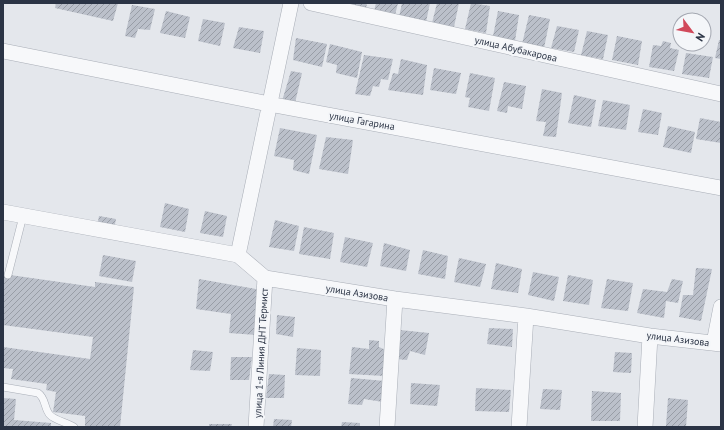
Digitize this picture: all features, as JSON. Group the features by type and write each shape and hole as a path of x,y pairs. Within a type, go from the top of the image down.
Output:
{"street":[{"path":"238,255 291,3"},
{"name":"улица Абубакарова","path":"311,3 721,94"},
{"name":"улица Гагарина","path":"3,51 269,104 721,188"},
{"path":"3,212 238,255 265,278"},
{"name":"улица Азизова","path":"265,278 395,299 526,316 650,336 717,344"},
{"name":"улица 1-я Линия ДНТ Термист","path":"256,427 265,278"},
{"path":"387,427 395,299"},
{"path":"717,344 721,307"},
{"path":"519,427 526,316"},
{"path":"645,427 650,336"}],"lane":[{"path":"8,275 23,216"},
{"path":"3,387 42,395 50,415 74,427"}],"building":[{"path":"56,3 118,3 113,21 55,8"},
{"path":"343,3 367,3 366,9"},
{"path":"376,3 398,3 395,15 374,11"},
{"path":"402,3 430,3 426,22 399,17"},
{"path":"437,3 459,3 454,27 432,23"},
{"path":"471,3 490,6 486,33 465,29"},
{"path":"132,5 155,9 150,30 138,29 135,38 125,36"},
{"path":"166,11 190,17 185,38 160,33"},
{"path":"498,11 519,15 515,41 493,36"},
{"path":"529,15 550,19 544,48 522,44"},
{"path":"203,19 225,23 220,46 198,41"},
{"path":"557,26 579,30 574,52 551,48"},
{"path":"239,27 264,31 260,53 233,48"},
{"path":"587,31 608,35 603,59 581,55"},
{"path":"617,36 642,41 638,65 612,60"},
{"path":"296,38 327,44 322,67 293,60"},
{"path":"719,40 721,40 721,59 715,58"},
{"path":"663,41 671,43 670,48 672,48 672,52 679,52 674,71 649,67 653,45 661,46"},
{"path":"330,44 362,52 357,78 336,73 337,65 326,62"},
{"path":"686,53 713,57 709,78 682,74"},
{"path":"364,55 393,59 388,80 381,79 379,87 373,86 370,96 355,94"},
{"path":"401,59 427,65 423,95 388,90 393,73 398,74"},
{"path":"434,68 461,73 456,94 430,90"},
{"path":"291,71 302,73 295,103 282,101"},
{"path":"470,73 495,78 489,111 468,107 470,98 465,97"},
{"path":"504,82 526,86 522,109 508,106 507,113 497,111"},
{"path":"542,89 562,93 556,137 543,136 546,122 536,121"},
{"path":"574,95 596,100 591,127 568,123"},
{"path":"603,100 630,105 626,130 598,126"},
{"path":"643,109 662,113 658,135 638,132"},
{"path":"700,118 721,122 721,143 696,139"},
{"path":"668,126 695,132 691,153 663,147"},
{"path":"280,128 317,135 309,174 293,170 294,160 274,156"},
{"path":"326,137 353,140 348,174 319,169"},
{"path":"165,203 189,209 185,232 160,227"},
{"path":"205,211 227,216 223,237 200,233"},
{"path":"99,216 116,219 114,229 97,227"},
{"path":"275,220 299,226 294,251 269,247"},
{"path":"304,227 334,233 330,259 299,254"},
{"path":"345,237 373,243 367,267 340,262"},
{"path":"384,243 410,250 406,271 380,266"},
{"path":"423,250 448,256 445,279 418,274"},
{"path":"103,255 136,261 132,282 99,276"},
{"path":"459,258 486,264 480,287 454,282"},
{"path":"496,263 522,269 518,293 491,289"},
{"path":"696,268 712,269 701,321 679,317 683,295 693,295"},
{"path":"533,272 559,277 554,301 528,295"},
{"path":"3,274 95,287 95,282 134,287 120,427 85,427 85,416 53,412 56,392 46,390 47,384 11,379 13,369 3,368 3,347 90,359 93,337 3,325"},
{"path":"568,275 593,280 589,305 563,301"},
{"path":"199,279 261,290 256,335 229,333 231,314 196,309"},
{"path":"607,279 633,283 628,311 601,308"},
{"path":"672,279 683,281 678,303 666,301 664,318 637,313 643,289 667,292"},
{"path":"277,315 295,317 293,337 276,334"},
{"path":"489,328 513,329 512,347 487,344"},
{"path":"400,330 429,333 425,355 410,351 407,360 396,359"},
{"path":"369,340 379,341 379,347 388,351 384,376 349,374 352,347 369,349"},
{"path":"297,348 321,350 320,376 295,375"},
{"path":"193,350 213,352 210,371 190,370"},
{"path":"615,352 632,353 631,373 613,372"},
{"path":"231,357 252,357 249,380 230,380"},
{"path":"269,374 285,375 284,398 266,398"},
{"path":"351,378 385,381 383,402 364,399 362,405 348,404"},
{"path":"411,383 440,385 437,406 410,404"},
{"path":"476,388 511,390 509,412 475,411"},
{"path":"543,389 562,390 560,410 540,409"},
{"path":"592,391 621,393 620,421 591,421"},
{"path":"3,398 16,399 14,420 51,423 51,427 3,427"},
{"path":"668,398 688,400 686,427 666,426"},
{"path":"274,419 292,420 291,427 273,427"},
{"path":"342,422 360,423 360,427 341,427"},
{"path":"209,424 232,424 231,427 209,427"}]}
